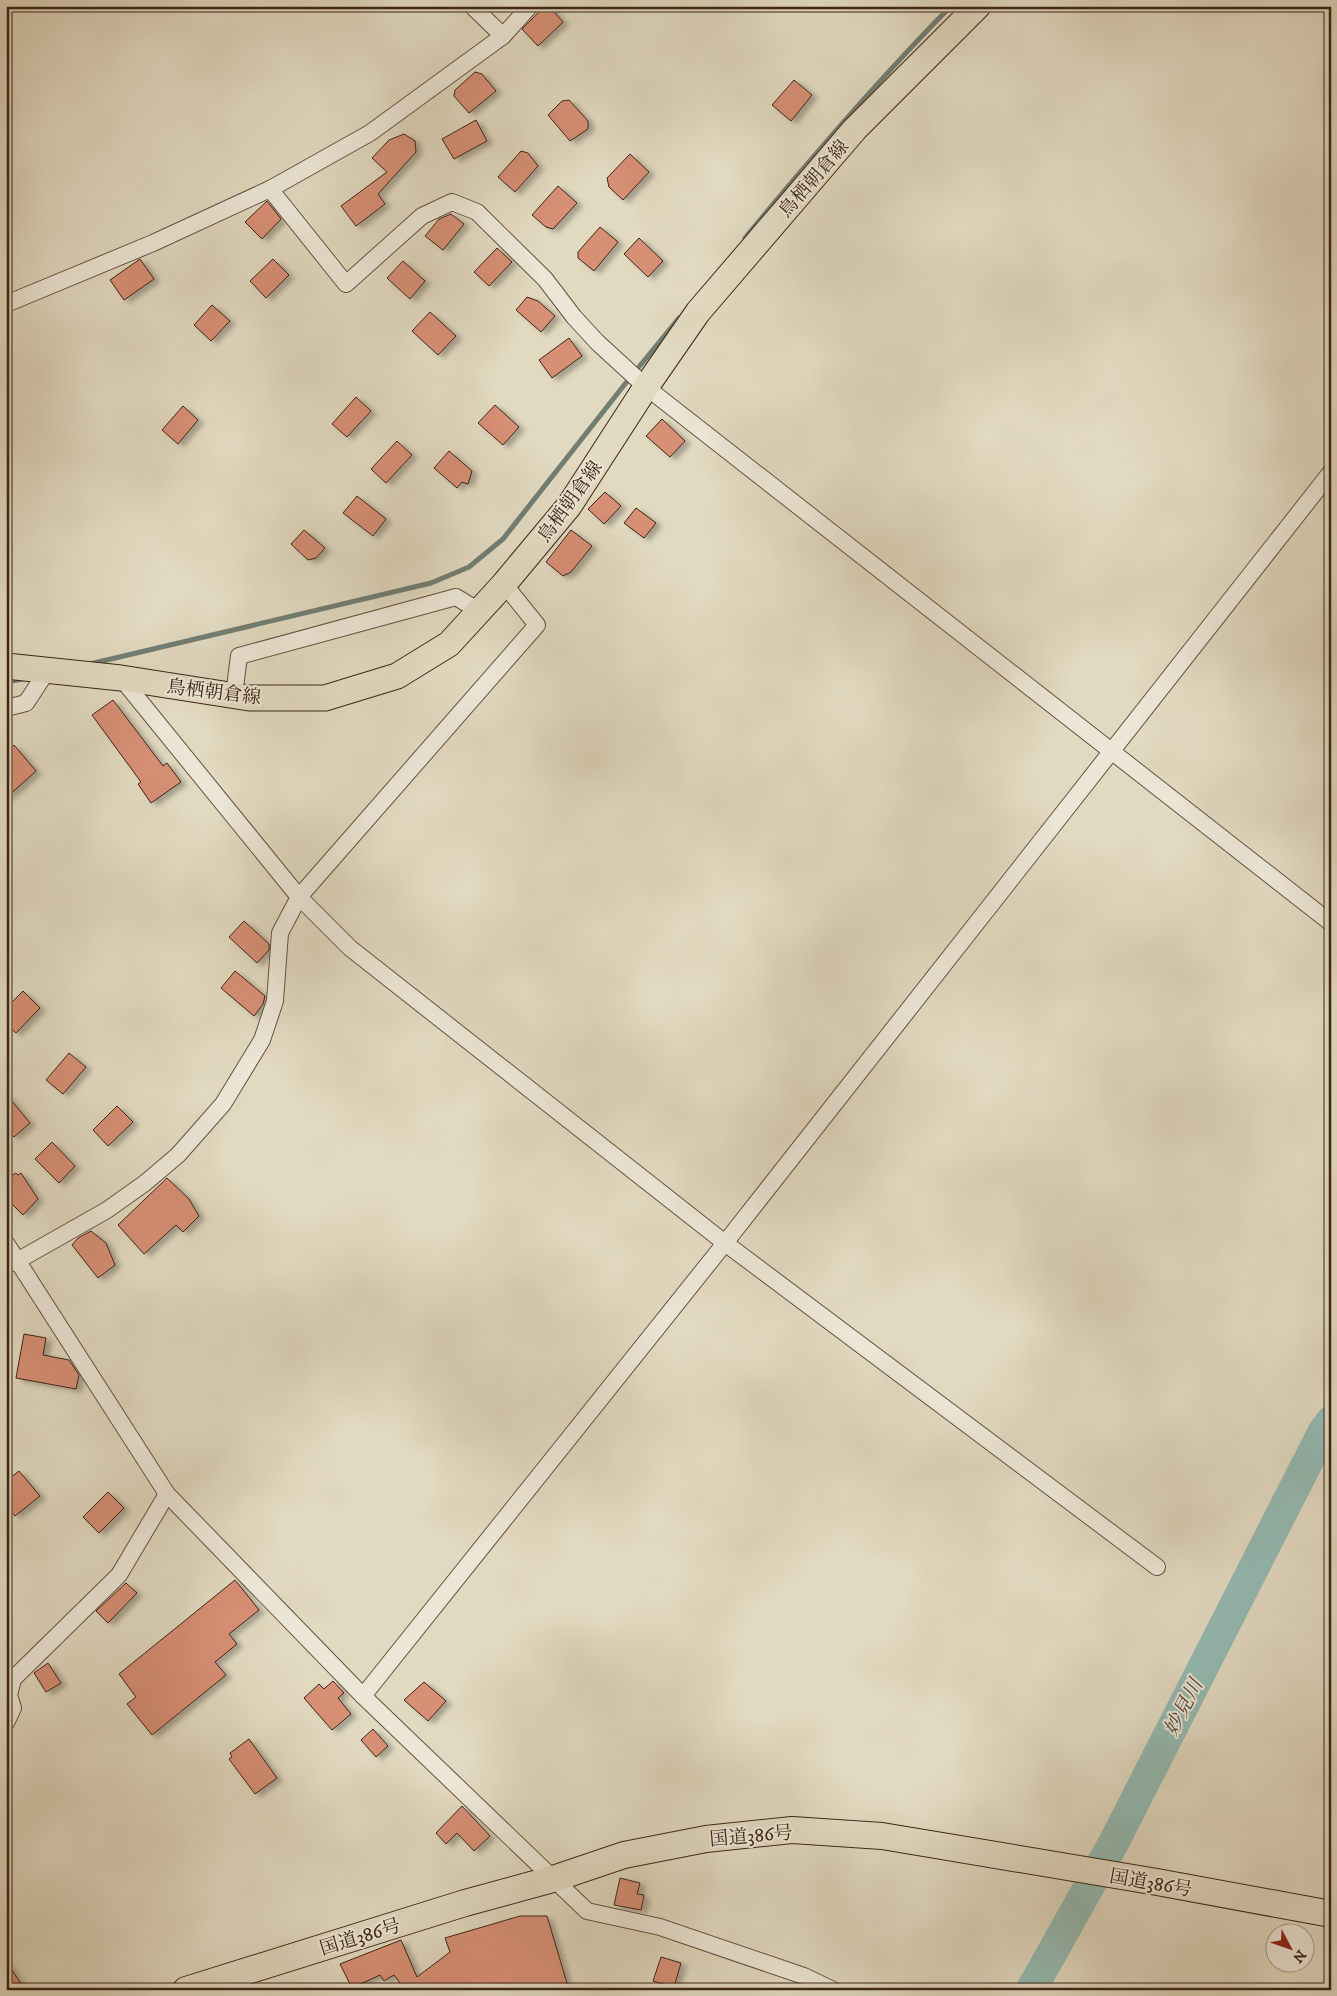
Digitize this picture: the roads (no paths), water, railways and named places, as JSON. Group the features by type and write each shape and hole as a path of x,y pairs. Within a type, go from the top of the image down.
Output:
{"highway":[{"name":"国道386号","path":"186,1990 633,1853 706,1839 792,1830 882,1836 1157,1882 1331,1914"}],"main road":[{"name":"鳥栖朝倉線","path":"6,666 120,678 249,698 325,698 396,676 449,644 504,584 569,506 646,387 698,312 855,129 978,6"}],"street":[{"path":"472,6 503,36"},
{"path":"6,304 153,244 270,189 370,133 503,36 530,6"},
{"path":"270,189 346,284 422,216 452,202 477,212 545,278 574,317 597,342 646,387 1110,752 1331,922"},
{"path":"363,1696 725,1243 1331,472"},
{"path":"12,1263 107,1210 145,1183 178,1155 223,1104 262,1040 275,1001 280,933 299,897 538,624 504,584"},
{"path":"234,696 239,656 456,597 479,611"},
{"path":"6,708 26,703 47,671"},
{"path":"120,678 299,897 350,948 725,1243 1157,1567"},
{"path":"6,1243 12,1263 166,1494 363,1696 587,1911 660,1927 804,1976 833,1990"},
{"path":"6,1723 13,1708 9,1695 13,1679 119,1575 166,1494"}],"waterway":[{"path":"745,238 845,120 951,6"},
{"path":"90,664 431,583 469,567 503,539 679,318"},
{"path":"6,682 23,679"},
{"name":"妙見川","path":"1031,1990 1114,1842 1323,1432 1331,1421"}]}
